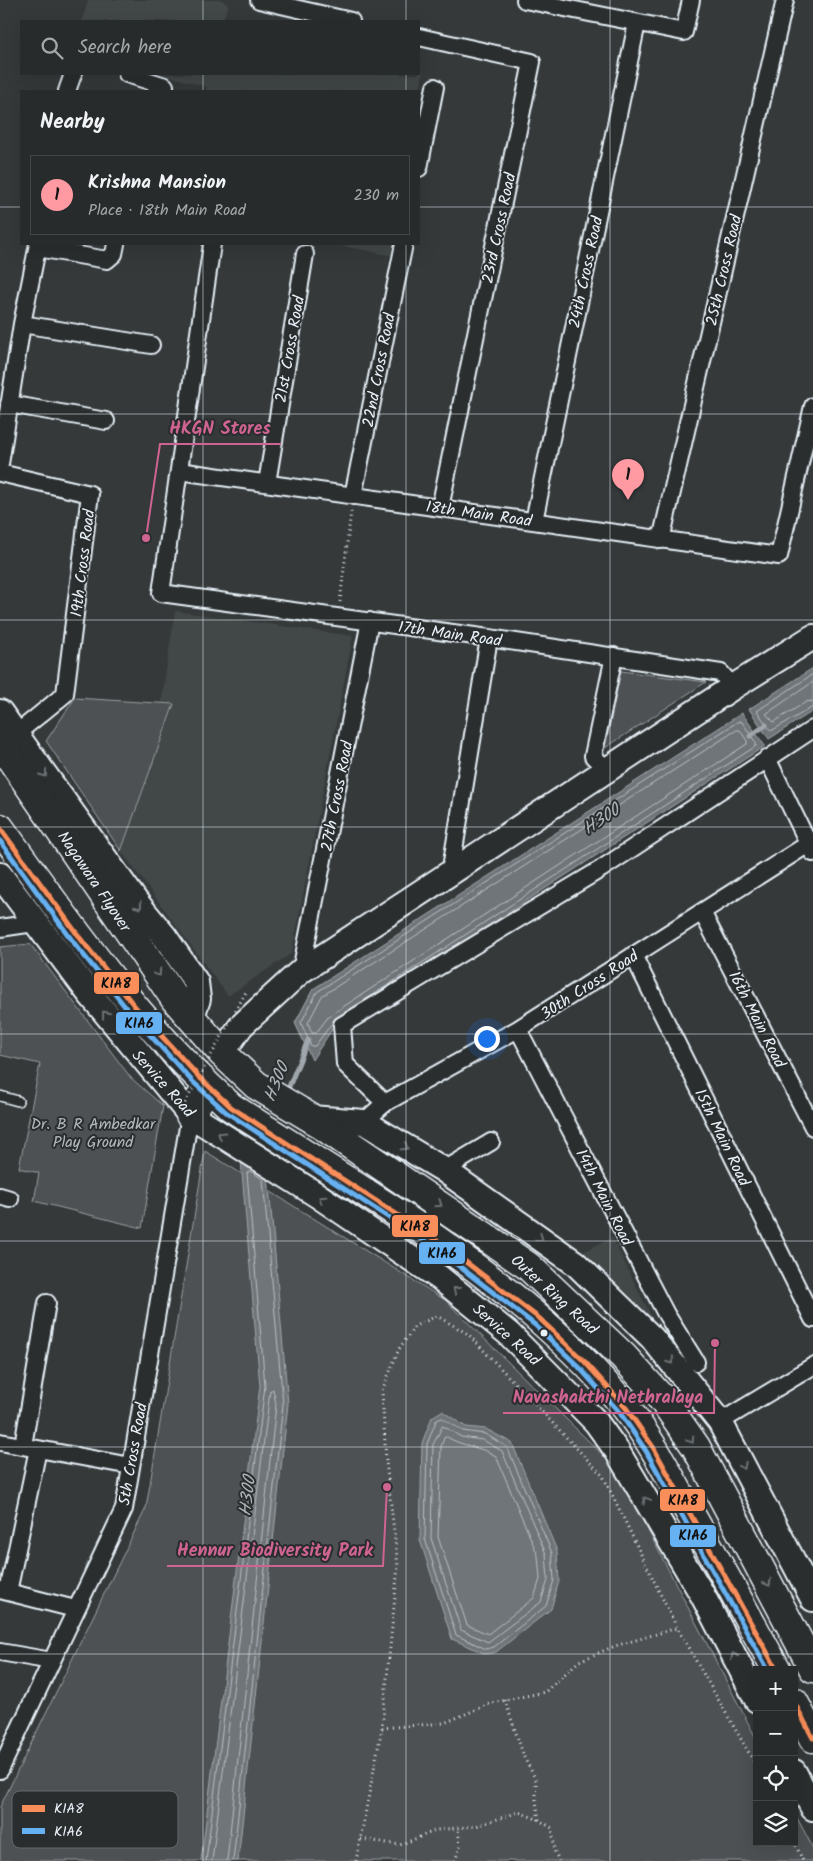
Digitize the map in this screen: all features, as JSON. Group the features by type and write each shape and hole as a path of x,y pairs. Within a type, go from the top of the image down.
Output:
{"highway":[{"name":"Nagawara Flyover","path":"8,739 191,1018"},
{"name":"Outer Ring Road","path":"0,828 122,993 156,1033 208,1086 231,1107 457,1253 508,1292 551,1329 594,1372 627,1409 652,1445 775,1666"},
{"name":"Outer Ring Road","path":"191,1018 222,1053 256,1085 311,1118 528,1266 623,1356 663,1400 696,1447 813,1668"},
{"path":"185,1114 208,1086"},
{"path":"798,1710 813,1738"}],"street":[{"path":"259,0 347,20"},
{"path":"525,0 684,32 691,0"},
{"name":"25th Cross Road","path":"661,540 785,0"},
{"name":"24th Cross Road","path":"534,521 637,23"},
{"name":"23rd Cross Road","path":"420,37 532,62 440,508"},
{"path":"67,90 72,75"},
{"path":"130,75 165,86"},
{"path":"420,158 425,107 435,87"},
{"path":"0,464 22,324 38,246 107,260 114,254 116,245"},
{"path":"179,471 212,245"},
{"name":"22nd Cross Road","path":"353,496 404,245"},
{"name":"21st Cross Road","path":"267,483 306,249"},
{"path":"22,324 150,345"},
{"path":"9,404 106,421"},
{"name":"18th Main Road","path":"179,471 779,556 813,406"},
{"name":"17th Main Road","path":"179,471 161,593 370,621 721,673 733,687"},
{"name":"19th Cross Road","path":"0,473 90,494 66,694 8,739"},
{"name":"27th Cross Road","path":"302,971 370,621"},
{"path":"222,1053 242,1026 302,971 733,687 813,637"},
{"path":"450,874 489,638"},
{"path":"607,770 593,756 614,656"},
{"path":"0,712 8,739"},
{"path":"385,1103 345,1064 342,1025 601,869 813,729"},
{"path":"767,758 812,846"},
{"name":"30th Cross Road","path":"364,1122 385,1103 518,1029 702,912 812,846"},
{"name":"Service Road","path":"0,875 34,923 185,1114 259,1159 440,1278 487,1314 532,1356 596,1422 617,1451 702,1594 753,1692"},
{"name":"16th Main Road","path":"702,912 813,1127"},
{"path":"0,928 34,923"},
{"name":"15th Main Road","path":"633,955 813,1319"},
{"name":"14th Main Road","path":"518,1029 666,1314 696,1362"},
{"name":"5th Cross Road","path":"0,1770 124,1509 185,1114"},
{"path":"311,1118 364,1122 444,1170 575,1263 652,1338 720,1422 813,1599"},
{"path":"444,1170 491,1142"},
{"path":"47,1304 31,1447 4,1591 75,1609"},
{"path":"652,1338 666,1314"},
{"path":"720,1422 813,1366"},
{"path":"0,1442 131,1466"},
{"path":"0,1652 52,1661"},
{"path":"798,1780 813,1808"}],"lane":[{"path":"0,1096 18,1101"}],"path":[{"path":"338,617 353,496"},
{"path":"185,1114 246,992"},
{"path":"356,1861 382,1728 398,1566 386,1461 382,1391 399,1349 415,1326 437,1316 468,1334 603,1476 677,1628 753,1760"},
{"path":"382,1728 444,1723 492,1703 545,1692 579,1661 615,1646 677,1628"},
{"path":"505,1700 524,1757 536,1780 536,1801 539,1820"},
{"path":"362,1838 400,1845 436,1830 476,1826 519,1812 539,1820 552,1828 555,1852 559,1861"},
{"path":"455,1861 460,1847 458,1828"},
{"path":"796,1846 804,1861"}],"shaded area":[{"path":"88,0 222,0 229,5 222,20 82,20"},
{"path":"420,70 423,71 420,91 206,90 207,87 165,75 420,75"},
{"path":"336,245 396,245 394,256"},
{"path":"175,611 353,636 292,953 228,996 121,851 174,704 161,703"},
{"path":"612,1237 653,1320 575,1256"}],"green space":[{"path":"621,671 706,682 605,748"},
{"path":"75,698 174,704 121,851 46,741"},
{"name":"Dr. B R Ambedkar Play Ground","path":"30,944 131,1078 163,1106 142,1228 34,1201 39,1173 19,1168 40,1064 0,1055 0,947"},
{"path":"205,1151 445,1300 615,1467 753,1732 753,1846 798,1846 798,1820 813,1848 813,1861 0,1861 0,1807 146,1508"}],"water":[{"path":"813,668 813,711 769,739 749,709"},
{"path":"742,713 765,746 335,1025 312,1060 295,1023 313,989"},
{"path":"241,1160 268,1175 288,1404 238,1861 201,1861 260,1386"},
{"path":"442,1411 466,1427 486,1429 512,1443 557,1551 559,1581 551,1609 496,1652 486,1654 452,1639 420,1540 422,1443 432,1417"}],"waterway":[{"name":"H300","path":"750,736 766,725"},
{"name":"H300","path":"286,1094 308,1040"}],"transit line":[{"name":"KIA8","path":"0,828 80,938 137,1009 198,1076 231,1107 441,1243 540,1319 585,1362 626,1408 653,1447 775,1666"},
{"name":"KIA6","path":"0,841 74,943 131,1014 192,1081 226,1112 437,1249 535,1325 579,1367 620,1413 646,1451 766,1666"},
{"name":"KIA8","path":"798,1710 813,1738"}],"place":[{"name":"Krishna Mansion","path":"628,500"},
{"name":"HKGN Stores","path":"146,538"},
{"name":"Navashakthi Nethralaya","path":"715,1343"},
{"name":"Hennur Biodiversity Park","path":"387,1487"}]}
